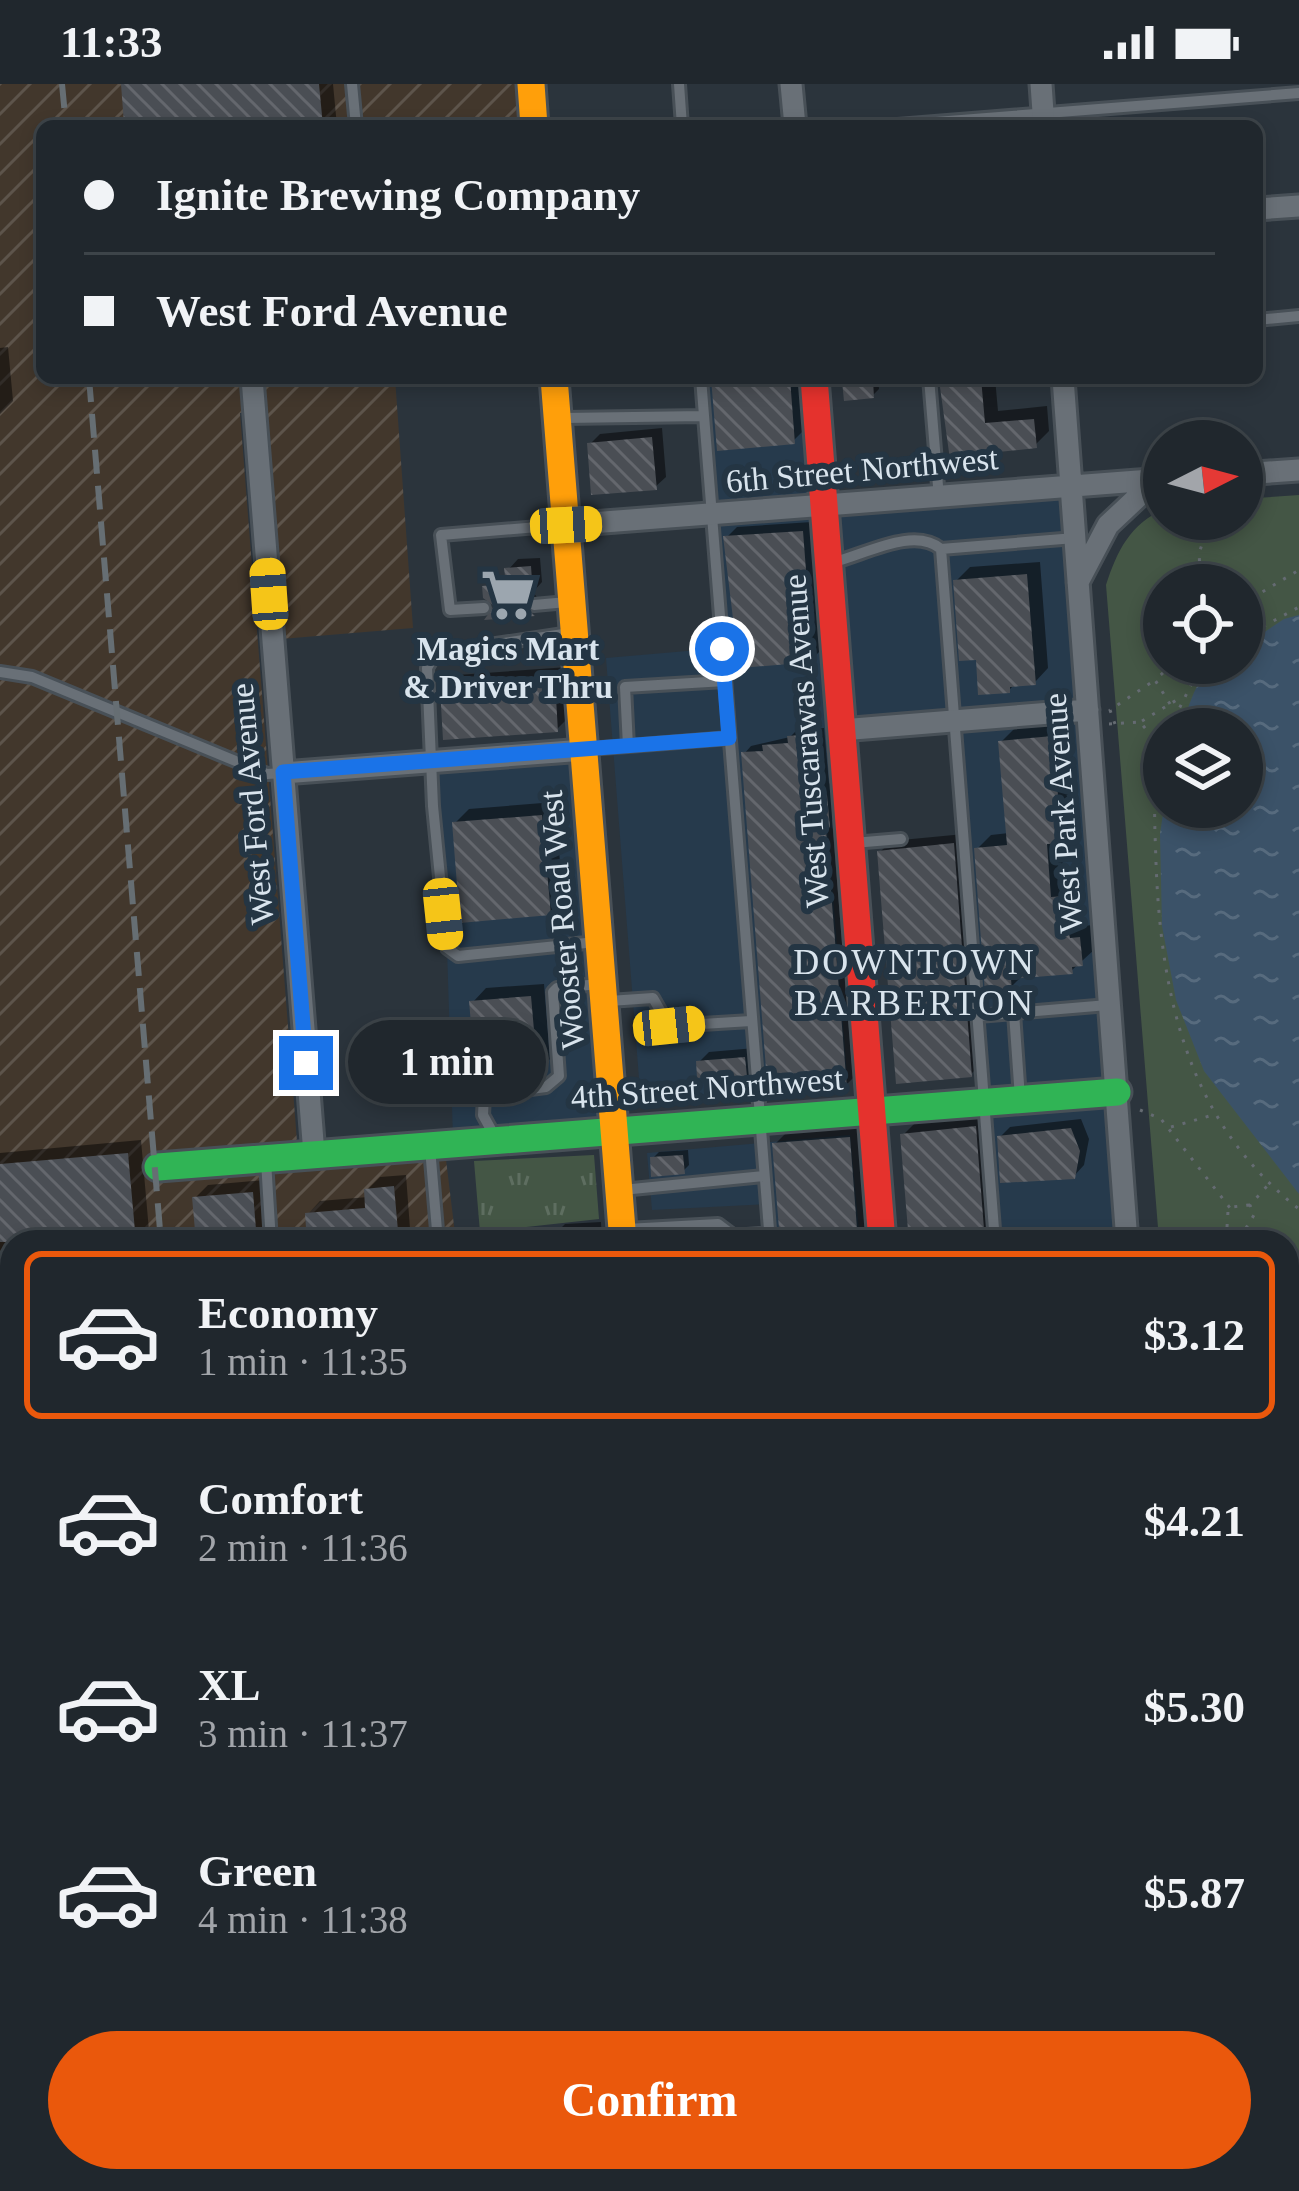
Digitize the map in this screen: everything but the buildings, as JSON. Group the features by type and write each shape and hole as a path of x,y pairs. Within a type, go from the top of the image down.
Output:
{"street":[{"path":"531,84 534,120"},
{"path":"791,84 794,120"},
{"path":"1041,84 1043,120"},
{"path":"1263,209 1299,206"},
{"name":"West Ford Avenue","path":"252,384 314,1154"},
{"name":"Wooster Road West","path":"554,384 622,1230"},
{"name":"West Tuscarawas Avenue","path":"814,384 881,1230"},
{"name":"West Park Avenue","path":"1063,384 1127,1230"},
{"path":"1263,473 1299,470"},
{"name":"6th Street Northwest","path":"566,525 1143,481"},
{"path":"1078,583 1108,525 1143,495"},
{"path":"841,730 1089,717"},
{"path":"283,772 584,750"},
{"name":"4th Street Northwest","path":"158,1167 1020,1100 1118,1102"}],"lane":[{"path":"352,84 355,120"},
{"path":"679,84 682,120"},
{"path":"1043,120 1299,93"},
{"path":"1263,319 1299,316"},
{"path":"701,384 768,1230"},
{"path":"930,384 939,498"},
{"path":"557,419 704,416"},
{"path":"484,608 450,610 440,535 566,525"},
{"path":"828,563 856,557 876,546 928,541 941,549 1075,538"},
{"path":"941,549 994,1230"},
{"path":"534,605 572,602"},
{"path":"574,633 436,653 427,668 442,903 447,948 458,956 599,942"},
{"path":"0,672 32,677 267,774 283,772"},
{"path":"628,746 625,687 725,680"},
{"path":"584,750 729,738"},
{"path":"850,843 901,839"},
{"path":"496,1139 483,1115 484,1095 545,1087 560,1076 553,992 557,988 653,998 669,1026 751,1021"},
{"path":"978,1016 1111,1005"},
{"path":"1014,1013 1020,1100"},
{"path":"430,1144 437,1230"},
{"path":"266,1158 271,1230"},
{"path":"619,1190 764,1176"},
{"path":"670,1230 718,1224 726,1230"}],"path":[{"path":"1263,591 1299,570"},
{"path":"1263,627 1299,607"},
{"path":"1114,724 1110,710 1149,684"},
{"path":"1157,684 1169,704"},
{"path":"1179,708 1193,684"},
{"path":"1089,717 1114,724 1140,722 1184,696"},
{"path":"1155,828 1160,947 1171,1001 1215,1114 1248,1165 1299,1209"},
{"path":"1118,1102 1160,1119 1168,1128 1230,1208 1227,1230 1246,1228 1254,1215 1250,1205"},
{"path":"1168,1128 1215,1114"},
{"path":"1230,1208 1250,1205 1269,1184"}],"shaded area":[{"path":"0,84 531,84 534,120 36,120 36,384 252,384 254,410 240,413 298,1154 444,1143 455,1230 0,1230"},
{"path":"260,384 395,384 413,628 281,639"},
{"path":"701,384 815,384 825,508 1071,486 1126,1230 994,1230 951,721 841,730 849,835 828,830 848,1089 641,1104 606,658 722,648"},
{"path":"584,750 614,1130 453,1138 447,948 431,761"},
{"path":"850,1135 859,1230 772,1230 769,1204 652,1210 647,1153"}],"green space":[{"path":"1299,495 1299,1230 1158,1230 1106,585 1126,540 1142,522 1143,540 1263,540 1263,498"},
{"path":"594,1155 599,1219 480,1230 474,1161"}],"water":[{"path":"1299,615 1299,1194 1204,1071 1176,1000 1162,926 1161,828 1263,828 1263,708 1189,708 1199,684 1263,684 1263,633"}],"railway":[{"path":"62,84 65,120"},
{"path":"90,384 160,1230"}],"traffic: fast":[{"path":"158,1167 1117,1092"}],"traffic: slow":[{"path":"531,84 534,120"},
{"path":"554,384 622,1230"}],"traffic: jam":[{"path":"814,384 881,1230"}],"place":[{"name":"Magics Mart & Driver Thru","path":"508,595"}],"district":[{"name":"DOWNTOWN BARBERTON","path":"915,982"}],"route":[{"path":"306,1063 283,772 729,738 722,649"}]}
